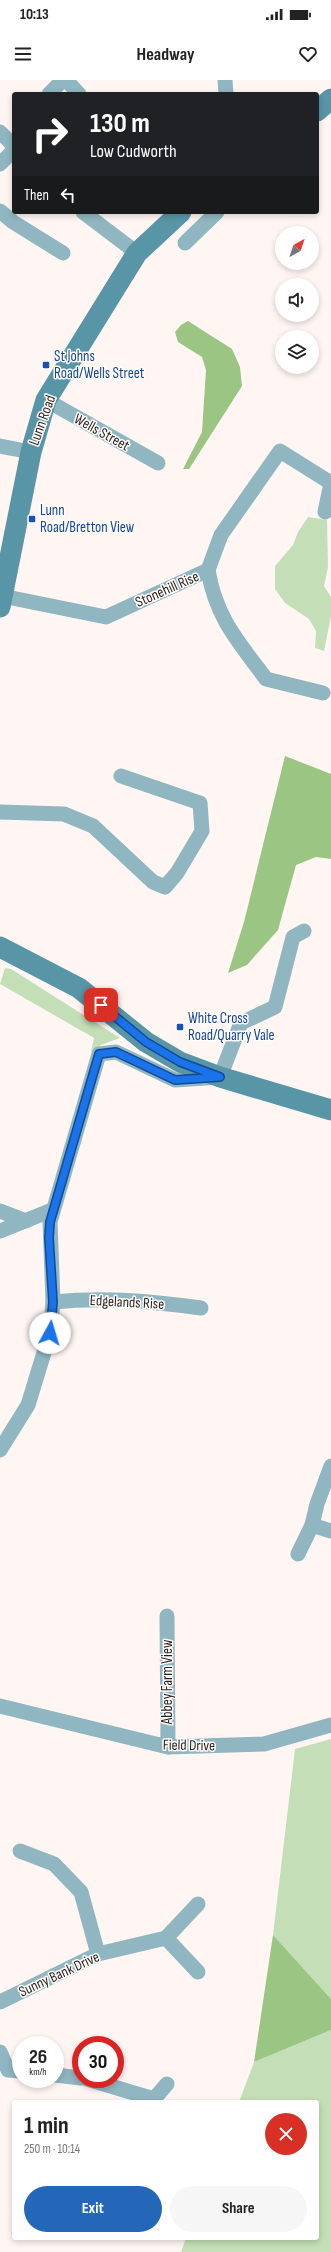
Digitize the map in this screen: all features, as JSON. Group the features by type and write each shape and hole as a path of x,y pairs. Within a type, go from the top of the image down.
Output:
{"street":[{"path":"51,92 64,80 77,92"},
{"path":"224,80 226,92"},
{"path":"319,108 331,99"},
{"path":"0,164 10,139"},
{"path":"0,211 13,222 63,253"},
{"path":"86,214 137,253"},
{"name":"Lunn Road","path":"1,601 6,551 46,400 137,253 179,214"},
{"path":"185,243 215,214"},
{"name":"Wells Street","path":"46,400 158,463"},
{"path":"0,446 31,452"},
{"name":"Stonehill Rise","path":"1,601 106,617 208,570 221,536 280,451 331,483 325,512"},
{"path":"208,570 212,594 225,623 266,679 323,693"},
{"path":"0,812 64,814 93,826 153,882 165,887 177,873 202,831 200,803 121,776"},
{"path":"220,1077 241,1023 275,1007 293,937 304,931"},
{"path":"0,947 79,988 146,1042 180,1062 220,1077 331,1110"},
{"path":"0,1450 28,1405 50,1333 53,1302 49,1238 52,1210 99,1054 116,1052 175,1080 220,1077"},
{"path":"0,1231 52,1210"},
{"path":"0,1211 26,1221"},
{"name":"Edgelands Rise","path":"53,1302 84,1299 144,1300 201,1308"},
{"path":"298,1554 312,1524 317,1504 331,1466"},
{"path":"312,1524 331,1532"},
{"name":"Abbey Farm View","path":"167,1616 168,1747"},
{"name":"Field Drive","path":"0,1706 168,1747 264,1744 331,1725"},
{"path":"20,1850 54,1864 81,1892 98,1954"},
{"path":"198,1904 166,1938 198,1972"},
{"name":"Sunny Bank Drive","path":"0,2002 98,1954 166,1938"},
{"path":"0,2052 11,2073"},
{"path":"117,2088 154,2099 167,2084"}],"green space":[{"path":"188,321 232,349 240,367 242,386 189,469 183,469 202,432 206,370 202,357 178,342 175,332 181,325"},
{"path":"308,517 327,520 328,567 324,586 331,597 331,616 324,651 315,648 316,631 309,619 285,603 275,589 275,566 293,545 298,532"},
{"path":"285,756 331,774 331,859 316,857 296,865 278,930 247,965 228,973 244,922"},
{"path":"5,968 11,969 120,1038 101,1045 91,1052 94,1038 0,984"},
{"path":"331,1739 331,1999 273,1935 295,1749"},
{"path":"273,1935 331,1999 331,2030 254,2062"},
{"path":"331,2030 331,2252 181,2252 185,2240 319,2240 319,2100 240,2100 254,2062"}],"place":[{"name":"St Johns Road/Wells Street","path":"46,365"},
{"name":"Lunn Road/Bretton View","path":"32,519"},
{"name":"White Cross Road/Quarry Vale","path":"180,1027"}],"route":[{"path":"50,1333 53,1302 49,1238 52,1210 99,1054 116,1052 175,1080 220,1077 180,1062 146,1042 101,1005"}]}
